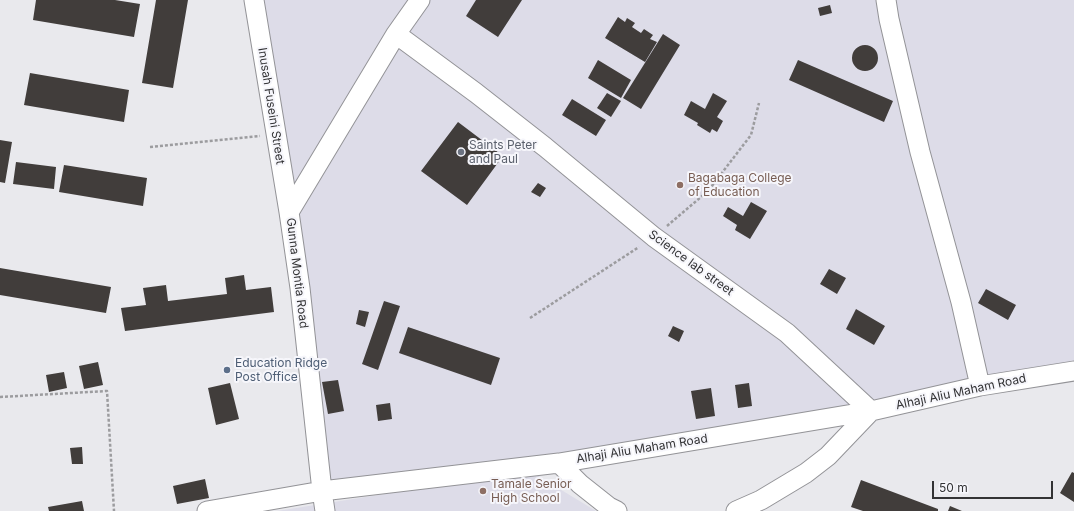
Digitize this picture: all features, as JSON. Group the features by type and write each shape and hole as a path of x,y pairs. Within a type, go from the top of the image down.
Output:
{"street":[{"name":"Inusah Fuseini Street","path":"254,0 289,212"},
{"name":"Gunna Montia Road","path":"325,511 300,288 289,212 396,34 420,0"},
{"path":"886,0 920,152 961,302 980,386"},
{"name":"Science lab street","path":"396,34 508,117 654,237 787,333 871,411"},
{"name":"Alhaji Aliu Maham Road","path":"207,511 322,491 559,463 871,411 980,386 1074,371"},
{"path":"736,511 761,500 806,473 828,456 871,411"},
{"path":"559,463 580,484 609,507 617,511"}],"path":[{"path":"150,147 276,134"},
{"path":"0,397 107,391 114,511"}],"shaded area":[{"name":"Bagabaga College of Education","path":"258,0 1074,0 1074,371 332,489"},
{"name":"Tamale Senior High School","path":"530,471 596,511 277,511"}],"building":[{"path":"36,0 115,0 140,4 134,37 33,20"},
{"path":"156,0 188,0 173,88 142,83"},
{"path":"476,0 522,0 498,37 466,16"},
{"path":"830,5 832,13 820,16 818,8"},
{"path":"618,17 625,22 627,18 635,23 632,27 641,33 644,29 653,35 650,39 657,42 645,62 605,38"},
{"path":"663,34 680,45 641,109 623,98"},
{"path":"865,45 874,49 878,58 874,67 865,71 856,67 852,58 856,49"},
{"path":"598,60 631,80 621,98 588,78"},
{"path":"798,60 893,101 884,122 789,80"},
{"path":"30,73 129,90 124,122 24,105"},
{"path":"607,93 621,101 611,117 597,108"},
{"path":"713,93 727,101 717,117 723,121 717,132 712,129 710,133 697,125 698,123 684,115 691,101 705,109"},
{"path":"572,99 606,120 596,136 562,115"},
{"path":"458,122 503,156 467,205 421,171"},
{"path":"0,140 12,142 5,183 0,182"},
{"path":"16,162 56,167 54,189 13,184"},
{"path":"64,165 147,178 143,206 59,192"},
{"path":"538,183 546,188 540,197 531,192"},
{"path":"751,202 767,211 750,239 735,230 737,225 723,216 728,207 743,216"},
{"path":"0,268 111,287 106,313 0,295"},
{"path":"829,269 846,278 837,294 820,284"},
{"path":"244,275 246,290 271,287 274,312 125,331 121,308 146,305 143,288 166,285 168,301 227,294 225,278"},
{"path":"986,289 1016,305 1008,320 978,303"},
{"path":"384,301 400,306 378,370 362,364"},
{"path":"856,309 885,326 874,345 846,329"},
{"path":"359,310 369,312 365,327 356,324"},
{"path":"673,326 684,331 679,342 668,336"},
{"path":"408,327 500,358 491,385 399,353"},
{"path":"98,362 103,385 84,389 79,366"},
{"path":"64,372 67,388 49,392 46,375"},
{"path":"338,380 344,411 328,414 322,382"},
{"path":"230,383 239,419 216,425 208,388"},
{"path":"749,383 752,406 738,408 735,385"},
{"path":"711,388 715,416 696,419 691,391"},
{"path":"390,403 392,419 378,421 376,405"},
{"path":"82,447 83,464 72,464 70,448"},
{"path":"1072,472 1074,473 1074,502 1060,493"},
{"path":"205,479 209,498 177,504 173,486"},
{"path":"861,480 938,509 938,511 863,511 851,507"},
{"path":"82,501 84,511 49,511 48,507"},
{"path":"950,506 962,511 948,511"}],"place":[{"name":"Saints Peter and Paul","path":"461,152"},
{"name":"Bagabaga College of Education","path":"680,185"},
{"name":"Education Ridge Post Office","path":"227,370"},
{"name":"Tamale Senior High School","path":"483,491"}]}
